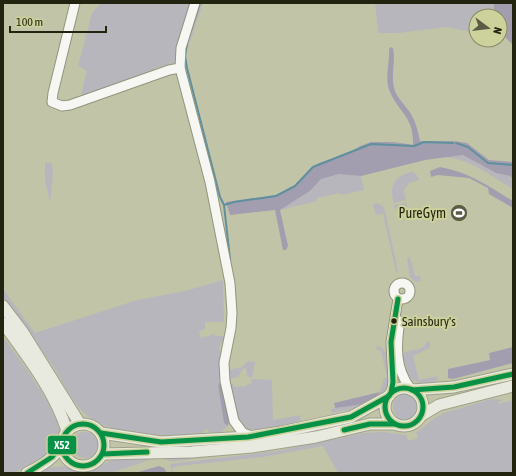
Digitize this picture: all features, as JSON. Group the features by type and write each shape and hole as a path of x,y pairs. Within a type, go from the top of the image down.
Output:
{"main road":[{"path":"3,306 22,331 80,424"},
{"path":"3,323 48,390 63,418 67,431"},
{"path":"101,433 161,442 252,436 351,417 390,395 397,389 454,387 513,374"},
{"path":"103,454 192,452 252,447 316,437 370,424 395,424 408,426 418,420 422,415 439,405 513,386"},
{"path":"411,389 420,396 423,402 422,415"},
{"path":"390,395 385,405 386,414 395,424"},
{"path":"39,467 58,452 67,431 73,426 80,424 93,426 101,433 104,440 103,454 90,466 76,466 67,459 63,453 62,444"},
{"path":"27,473 39,467 67,459"}],"street":[{"path":"75,3 52,102 70,105 169,70 180,68"},
{"path":"195,3 181,48 180,68 210,182 230,283 232,321 224,364 224,381 234,421 243,433 252,436"},
{"path":"390,395 393,380 391,342 401,299 398,355 402,377 411,389"},
{"path":"221,439 229,432 234,421"}],"shaded area":[{"path":"101,3 192,3 178,62 155,68 154,72 80,99 87,71 78,66 92,13"},
{"path":"198,3 203,3 188,48 185,46"},
{"path":"375,3 494,3 494,8 468,8 468,31 447,27 399,33 378,33"},
{"path":"494,3 513,3 513,45 508,40 508,8 494,8"},
{"path":"391,47 393,48 394,53 393,80 395,91 413,117 420,141 453,141 467,143 489,160 513,162 513,179 510,176 496,173 463,155 425,160 361,176 339,174 321,179 310,191 280,210 288,246 286,250 283,250 275,210 230,215 226,202 276,195 294,186 312,167 319,163 350,153 360,146 371,142 394,142 413,145 413,136 409,122 388,87 387,76 389,49"},
{"path":"463,155 496,173 510,176 513,179 513,189 463,161 444,157"},
{"path":"45,162 52,163 53,174 50,203 45,180"},
{"path":"440,167 460,172 487,185 513,201 513,208 489,194 488,188 469,178 438,175 431,177 430,171"},
{"path":"412,172 417,175 419,180 409,183 404,190 407,207 395,209 394,205 406,203 405,200 394,203 392,191 394,182 401,176"},
{"path":"339,174 361,176 364,190 317,198 317,201 280,210 310,191 321,179"},
{"path":"377,203 383,206 385,211 398,271 396,272 383,214 376,215 373,204"},
{"path":"410,257 415,276 420,276 421,281 416,282 410,277 407,258"},
{"path":"223,280 224,322 205,322 205,329 199,331 201,338 215,334 215,336 225,336 219,348 221,356 221,383 218,385 224,423 228,426 220,433 211,434 207,429 204,430 203,435 148,435 107,427 95,421 76,404 53,366 3,297 3,289 35,333 137,300 185,291"},
{"path":"3,337 28,371 47,401 59,428 60,438 58,444 45,457 35,464 20,471 9,473 3,473"},
{"path":"427,341 430,342 430,348 413,356 419,380 437,376 438,380 422,383 416,382 408,375 403,354 422,348"},
{"path":"377,346 382,348 387,355 390,372 385,391 378,397 384,378 387,378 381,351 376,349"},
{"path":"513,347 513,363 453,379 448,378 448,369 490,360 489,353"},
{"path":"248,361 255,362 252,379 272,380 273,420 300,415 301,424 261,430 246,428 241,425 236,417 230,384 233,384 234,387 247,386 247,384 252,383 251,377 247,377 246,368 243,369 238,377 230,379 229,370 242,367"},
{"path":"221,383 223,385 230,418 228,426 224,423 218,385"},
{"path":"380,392 372,400 335,408 334,403"},
{"path":"406,394 415,398 419,407 415,416 406,420 397,416 393,407 397,398"},
{"path":"377,397 355,408 332,413 331,409 354,405"},
{"path":"491,399 503,400 497,404 513,400 513,473 338,473 323,446 263,457 179,466 172,468 174,473 172,473 170,464 277,451 364,433 383,432 406,435 409,441 418,438 416,433 433,419 444,413"},
{"path":"85,432 94,436 98,445 94,454 85,458 76,454 72,445 76,436"},
{"path":"125,456 209,456 178,461 168,461 165,457 156,458 110,473 39,473 48,468 63,466 87,470"},
{"path":"159,466 164,468 167,473 135,473"}],"waterway":[{"path":"189,36 200,3"},
{"path":"187,44 185,56 187,68 220,197 224,205 234,202 276,196 295,186 313,167 371,144 414,146 424,142 453,143"},
{"path":"456,143 468,147 488,163 513,165"},
{"path":"224,205 230,259"}],"transit line":[{"name":"X52","path":"391,393 393,382 391,342 398,299"},
{"name":"X52","path":"412,390 454,387 513,374"},
{"name":"X52","path":"400,388 408,388 418,393 422,400 423,407 422,414 418,421 408,426 400,426 390,421 388,418 385,411 385,403 390,393 393,391 400,388"},
{"name":"X52","path":"101,433 161,442 248,437 351,417 389,396"},
{"name":"X52","path":"79,424 87,424 95,427 101,433 104,445 101,457 95,463 87,466 79,466 71,463 65,457 62,449 62,441 65,433 71,427 79,424"},
{"name":"X52","path":"344,430 370,424 395,424"},
{"name":"X52","path":"27,473 52,457 62,444"},
{"name":"X52","path":"103,454 147,452"}],"place":[{"name":"PureGym","path":"459,213"},
{"name":"Sainsbury's","path":"394,321"}]}
